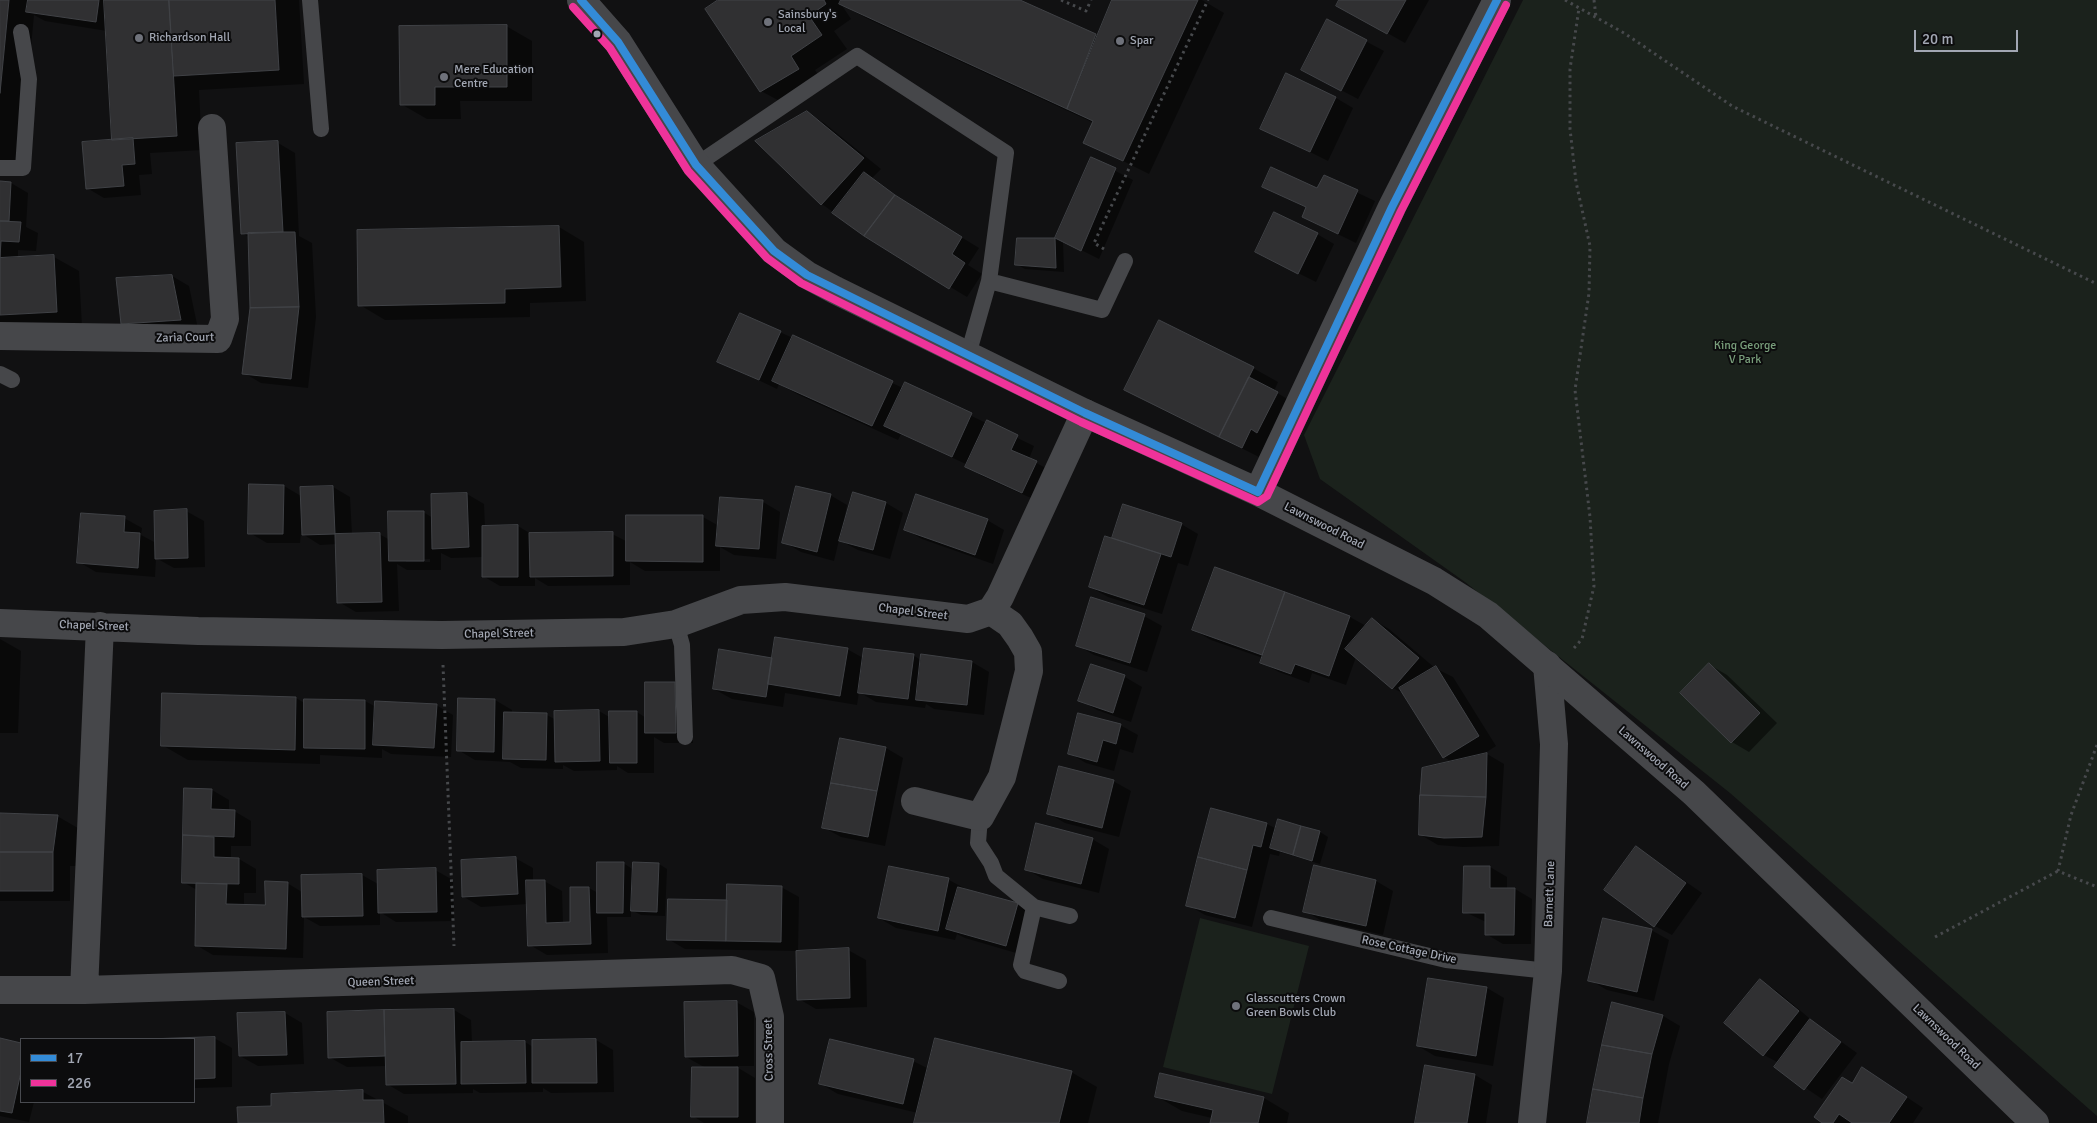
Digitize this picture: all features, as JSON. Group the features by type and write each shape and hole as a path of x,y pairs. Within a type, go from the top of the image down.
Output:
{"street":[{"name":"Lawnswood Road","path":"582,0 618,42 696,165 774,251 807,274 968,355 1085,413 1258,492 1434,581 1488,615 1694,793 2035,1123"},
{"path":"1258,492 1392,207 1497,0"},
{"name":"Zaria Court","path":"0,336 218,339 226,319 212,128"},
{"path":"914,801 980,817 1002,777 1029,671 1028,652 1010,624 991,611 1085,413"},
{"name":"Chapel Street","path":"0,624 100,626 198,631 442,635 624,632 676,624 741,600 785,597 968,619 991,611"},
{"path":"84,990 100,626"},
{"name":"Barnett Lane","path":"1532,1123 1548,971 1554,744 1551,669"},
{"name":"Queen Street","path":"0,990 84,990 455,980 732,970 761,978"},
{"name":"Cross Street","path":"761,978 770,1017 770,1123"}],"lane":[{"path":"310,0 321,129"},
{"path":"0,168 23,168 29,79 21,32"},
{"path":"696,165 857,56 1006,153 989,281 968,355"},
{"path":"989,281 1102,310 1125,261"},
{"path":"676,624 682,645 685,737"},
{"path":"980,817 978,843 991,863 996,876 1034,907 1070,916"},
{"path":"1034,907 1021,965 1025,971 1059,981"},
{"name":"Rose Cottage Drive","path":"1271,918 1446,960 1548,971"}],"path":[{"path":"1061,0 1086,11 1091,0"},
{"path":"1125,261 1094,243 1208,0"},
{"path":"1565,0 1624,33 1732,106 2097,284"},
{"path":"1594,0 1596,18"},
{"path":"1551,669 1582,639 1594,586 1590,517 1575,390 1589,293 1590,246 1576,182 1570,130 1570,69 1579,8"},
{"path":"442,635 455,980"},
{"path":"1935,937 2058,871 2071,815 2097,745"},
{"path":"2058,871 2097,887"}],"green space":[{"name":"King George V Park","path":"1523,0 2097,0 2097,1116 1730,793 1465,582 1320,479 1304,435"},
{"name":"Glasscutters Crown Green Bowls Club","path":"1200,918 1309,946 1272,1094 1163,1067"}],"building":[{"path":"0,0 9,0 0,93"},
{"path":"28,0 99,0 96,22 26,12"},
{"name":"Richardson Hall","path":"104,0 169,0 177,136 112,140"},
{"path":"169,0 275,0 279,70 174,76"},
{"path":"718,0 824,0 826,4 809,16 822,35 791,56 799,69 760,92 705,9"},
{"path":"841,0 1020,0 1096,34 1067,109 839,4"},
{"path":"1112,0 1198,0 1123,161 1083,143 1093,121 1067,109"},
{"path":"1339,0 1406,0 1387,34 1336,6"},
{"path":"1327,19 1367,40 1341,91 1301,70"},
{"path":"507,25 507,87 435,87 435,105 400,105 399,26"},
{"path":"1286,73 1336,97 1310,152 1260,129"},
{"path":"807,111 864,158 821,205 755,141"},
{"path":"133,138 135,164 122,165 124,186 86,189 82,142"},
{"path":"278,141 283,232 241,234 236,143"},
{"path":"1091,157 1116,168 1081,251 1055,238"},
{"path":"1271,167 1317,188 1324,175 1358,190 1338,234 1302,217 1306,207 1262,187"},
{"path":"864,172 895,195 864,236 832,213"},
{"path":"0,181 11,182 9,221 0,221"},
{"path":"895,195 962,237 952,254 965,263 949,289 864,236"},
{"path":"1274,212 1318,233 1298,274 1255,252"},
{"path":"0,221 21,222 19,242 1,241 0,257"},
{"path":"559,226 561,287 505,289 505,303 358,306 357,230"},
{"path":"295,232 299,307 250,308 248,233"},
{"path":"1017,238 1055,238 1056,268 1015,265"},
{"path":"54,255 57,312 0,315 0,258"},
{"path":"172,275 181,320 121,324 116,278"},
{"path":"299,307 291,379 242,374 250,308"},
{"path":"740,313 781,331 759,380 717,362"},
{"path":"1159,320 1254,367 1219,437 1124,390"},
{"path":"793,335 893,381 872,426 772,381"},
{"path":"1249,377 1278,392 1257,433 1251,429 1242,448 1219,437"},
{"path":"905,382 972,413 952,457 884,426"},
{"path":"987,420 1018,435 1011,450 1037,461 1022,493 965,467"},
{"path":"249,484 284,485 283,534 248,534"},
{"path":"333,486 335,534 302,535 300,487"},
{"path":"796,486 831,494 817,552 782,543"},
{"path":"853,492 886,502 873,550 839,541"},
{"path":"467,493 469,547 432,549 431,494"},
{"path":"916,494 988,519 975,555 904,530"},
{"path":"720,497 763,500 759,549 716,546"},
{"path":"1123,504 1182,523 1171,557 1112,538"},
{"path":"187,509 188,558 155,559 154,511"},
{"path":"388,511 424,511 424,561 389,561"},
{"path":"81,513 125,516 124,532 140,533 138,568 77,563"},
{"path":"626,515 703,515 703,562 626,561"},
{"path":"518,525 518,577 482,577 482,526"},
{"path":"613,532 613,576 530,577 529,533"},
{"path":"380,533 382,602 337,603 335,534"},
{"path":"1105,536 1161,554 1144,605 1089,587"},
{"path":"1215,567 1285,592 1262,655 1192,630"},
{"path":"1285,592 1350,616 1329,676 1295,664 1291,674 1260,663"},
{"path":"1091,597 1145,614 1130,663 1076,646"},
{"path":"1372,618 1419,658 1392,689 1345,649"},
{"path":"775,637 848,648 840,696 768,684"},
{"path":"864,648 914,654 908,699 858,693"},
{"path":"719,649 772,658 766,697 713,689"},
{"path":"921,654 972,661 967,705 916,700"},
{"path":"1709,663 1760,713 1731,743 1680,693"},
{"path":"1091,664 1125,675 1113,713 1078,701"},
{"path":"1436,666 1479,736 1443,758 1399,688"},
{"path":"645,682 675,682 676,733 645,733"},
{"path":"162,693 296,697 295,750 161,746"},
{"path":"458,698 495,699 494,752 457,751"},
{"path":"304,699 365,700 365,749 304,748"},
{"path":"375,701 437,704 434,748 373,745"},
{"path":"599,710 600,761 555,762 554,711"},
{"path":"609,711 637,711 637,763 610,763"},
{"path":"504,712 547,713 546,760 503,759"},
{"path":"1078,713 1121,724 1116,744 1103,740 1097,762 1068,754"},
{"path":"840,738 886,747 877,791 831,783"},
{"path":"1487,753 1486,797 1420,795 1422,768"},
{"path":"1059,766 1114,780 1102,828 1047,814"},
{"path":"831,783 877,791 868,837 822,828"},
{"path":"184,788 212,789 211,809 235,810 234,837 183,835"},
{"path":"1420,795 1486,797 1482,837 1444,838 1419,835"},
{"path":"1211,808 1267,823 1261,847 1253,845 1247,870 1198,857"},
{"path":"0,813 58,815 53,852 0,852"},
{"path":"1278,819 1301,826 1293,855 1270,848"},
{"path":"1036,823 1093,838 1081,884 1025,870"},
{"path":"1301,826 1320,831 1312,861 1293,855"},
{"path":"183,835 214,837 214,857 239,858 239,884 182,883"},
{"path":"1636,846 1686,883 1654,927 1604,890"},
{"path":"0,852 53,852 53,891 0,891"},
{"path":"516,857 518,894 462,897 461,860"},
{"path":"1198,857 1247,870 1235,918 1186,906"},
{"path":"597,862 624,862 623,913 597,913"},
{"path":"633,862 659,863 657,912 631,911"},
{"path":"1314,865 1376,880 1366,926 1303,912"},
{"path":"889,866 949,878 938,931 878,918"},
{"path":"1464,866 1490,866 1490,888 1515,888 1514,935 1485,935 1485,913 1463,913"},
{"path":"436,868 437,912 378,913 377,870"},
{"path":"362,874 363,916 302,917 301,875"},
{"path":"526,880 545,880 546,923 570,922 570,887 589,887 591,944 528,946"},
{"path":"265,881 288,882 286,949 195,946 196,883 227,884 226,904 265,905"},
{"path":"727,884 782,886 781,942 726,941"},
{"path":"958,887 1018,903 1006,946 946,929"},
{"path":"668,899 727,900 726,941 667,940"},
{"path":"1603,918 1652,929 1637,992 1588,981"},
{"path":"849,948 850,998 797,1000 796,951"},
{"path":"1428,978 1487,987 1476,1056 1417,1046"},
{"path":"1760,979 1799,1011 1763,1056 1724,1023"},
{"path":"737,1001 738,1056 685,1057 684,1002"},
{"path":"1612,1002 1663,1015 1652,1054 1602,1045"},
{"path":"454,1009 456,1084 386,1085 384,1010"},
{"path":"384,1010 385,1056 328,1058 327,1012"},
{"path":"285,1012 287,1055 239,1056 237,1013"},
{"path":"1810,1019 1841,1042 1804,1090 1774,1067"},
{"path":"215,1037 215,1078 195,1079 195,1038 182,1038"},
{"path":"0,1038 20,1043 20,1077 12,1113 0,1111"},
{"path":"935,1038 1072,1071 1059,1123 914,1123"},
{"path":"596,1039 597,1083 532,1083 532,1040"},
{"path":"830,1039 914,1059 903,1104 819,1084"},
{"path":"525,1041 526,1083 461,1084 461,1042"},
{"path":"1602,1045 1652,1054 1643,1098 1593,1089"},
{"path":"1425,1065 1475,1074 1467,1123 1415,1123"},
{"path":"692,1067 738,1067 738,1117 691,1117"},
{"path":"1862,1067 1907,1097 1889,1123 1852,1123 1839,1114 1833,1123 1822,1123 1814,1117 1842,1077 1852,1083"},
{"path":"1160,1073 1264,1097 1258,1123 1210,1123 1213,1110 1155,1097"},
{"path":"1593,1089 1643,1098 1639,1123 1587,1123"},
{"path":"363,1090 363,1100 383,1100 384,1123 238,1123 237,1107 271,1106 271,1094"}],"transit line":[{"name":"17","path":"581,0 618,42 696,165 774,251 807,275 1085,413 1258,492 1392,207 1497,0"},
{"name":"226","path":"573,7 610,48 688,171 767,258 801,283 1081,422 1258,502 1267,496 1401,211 1506,5"}],"place":[{"name":"Sainsbury's Local","path":"768,22"},
{"name":"Richardson Hall","path":"139,38"},
{"name":"Spar","path":"1120,41"},
{"name":"Mere Education Centre","path":"444,77"},
{"name":"Glasscutters Crown Green Bowls Club","path":"1236,1006"}]}
